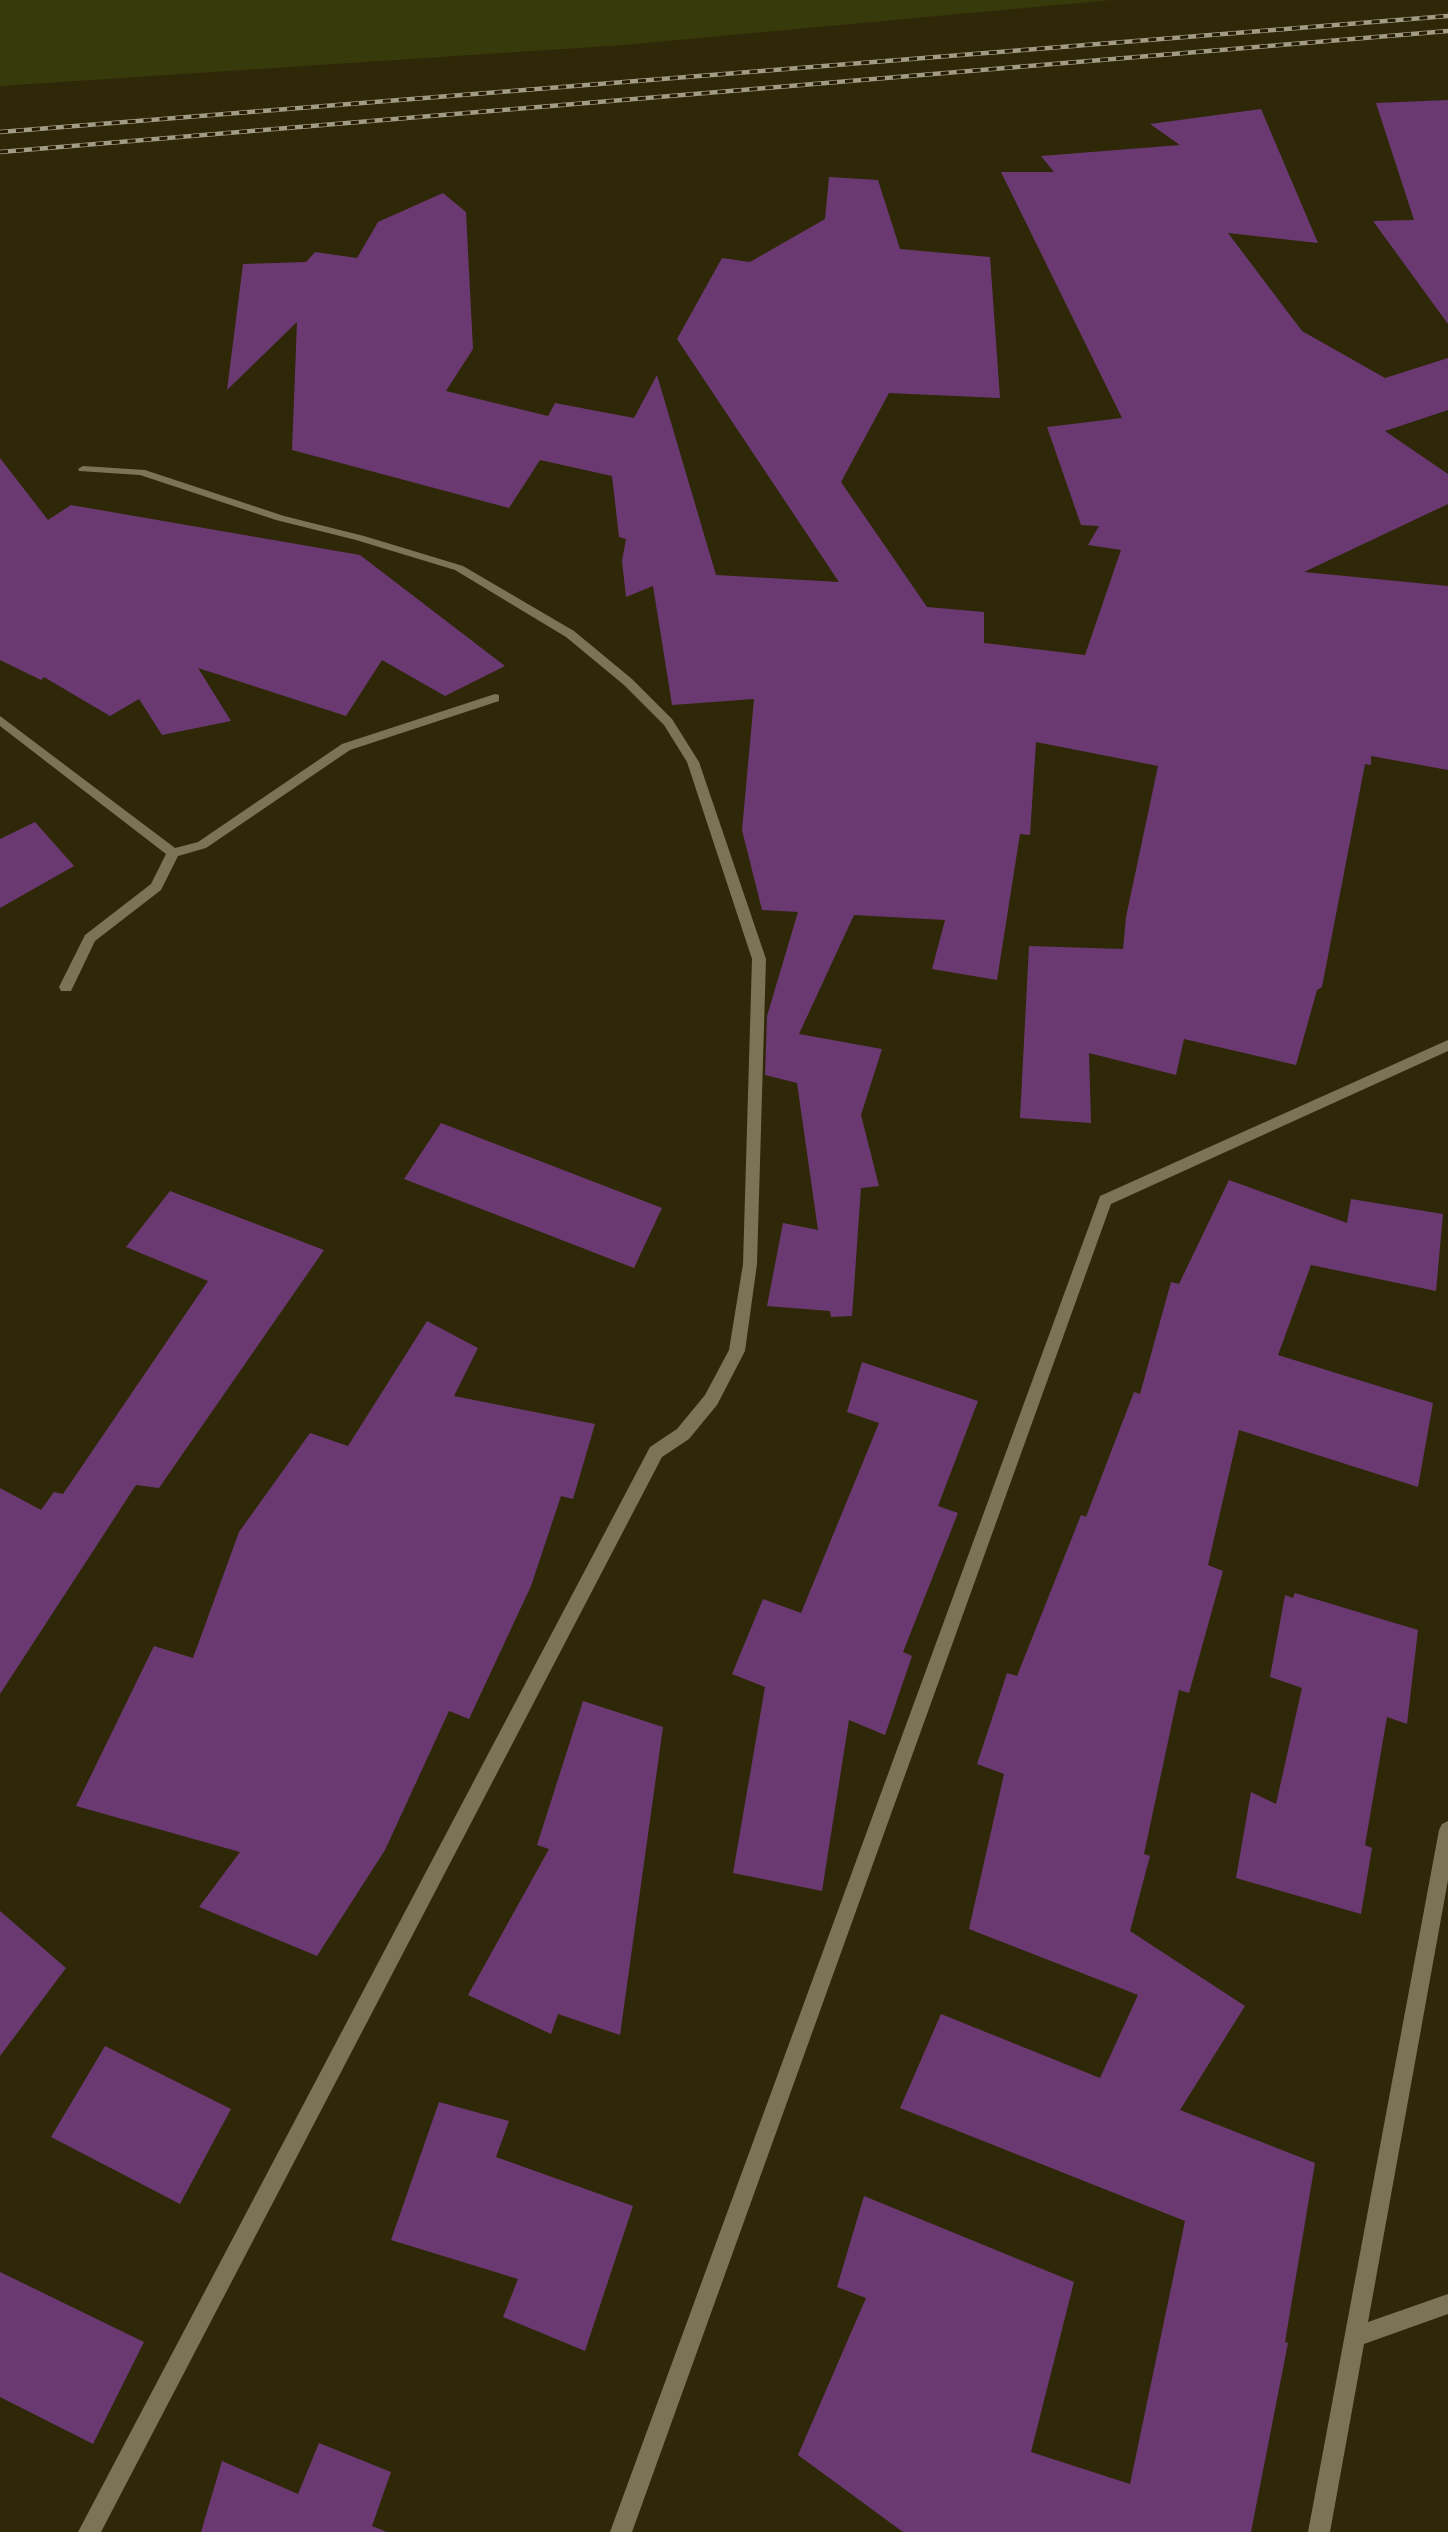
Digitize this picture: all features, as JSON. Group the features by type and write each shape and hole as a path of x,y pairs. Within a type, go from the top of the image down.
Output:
{"street":[{"path":"83,469 141,472 280,518 360,538 459,568 570,634 628,682 668,722 693,762 759,959 750,1264 737,1351 704,1408 683,1434 656,1452 89,2532"},
{"path":"66,987 90,938 156,887 173,853 202,845 346,747 495,698"},
{"path":"0,720 173,853"},
{"path":"621,2532 1105,1200 1448,1046"},
{"path":"1319,2532 1448,1830"},
{"path":"1355,2337 1448,2304"}],"green space":[{"path":"0,0 1111,0 623,45 0,86"}],"building":[{"path":"1448,100 1448,324 1373,221 1414,220 1376,103"},
{"path":"1261,109 1318,243 1228,233 1302,331 1385,378 1448,358 1448,410 1385,431 1448,474 1448,504 1304,572 1448,586 1448,770 1371,756 1371,765 1365,764 1322,987 1317,990 1296,1065 1184,1039 1176,1075 1089,1053 1091,1123 1020,1118 1029,946 1123,949 1126,917 1158,766 1036,742 1030,835 1020,834 997,980 932,969 945,920 854,915 799,1034 882,1049 861,1115 879,1186 861,1188 852,1316 831,1317 830,1311 767,1306 783,1223 818,1230 797,1083 765,1075 767,1016 798,912 762,910 742,830 754,699 672,705 653,586 626,597 622,561 626,539 619,537 612,476 540,460 509,508 292,450 297,322 227,390 243,264 306,262 315,252 357,258 378,222 443,193 466,212 473,349 446,391 548,416 555,403 634,418 657,375 716,575 839,582 677,339 722,258 750,262 825,219 829,177 878,180 900,249 990,257 1000,398 889,393 841,482 927,607 984,612 984,643 1085,655 1121,550 1088,545 1099,526 1081,525 1047,427 1122,418 1001,172 1054,172 1041,156 1180,145 1150,124"},
{"path":"0,458 48,520 71,505 360,555 505,666 445,696 382,660 346,716 198,668 231,721 162,735 139,699 110,716 44,677 41,680 0,660"},
{"path":"35,822 74,866 0,908 0,839"},
{"path":"441,1123 662,1208 634,1268 404,1179"},
{"path":"1229,1180 1347,1223 1351,1199 1443,1214 1436,1291 1311,1265 1278,1355 1433,1403 1418,1487 1239,1430 1208,1565 1223,1571 1189,1693 1179,1690 1144,1854 1150,1856 1130,1931 1245,2006 1180,2110 1315,2163 1285,2342 1288,2343 1251,2532 903,2532 798,2455 866,2298 837,2287 864,2196 1074,2282 1031,2452 1130,2484 1185,2221 900,2108 941,2014 1100,2078 1138,1995 969,1929 1004,1774 977,1764 1007,1673 1017,1676 1081,1515 1086,1517 1134,1392 1140,1394 1171,1282 1179,1284"},
{"path":"170,1191 324,1250 159,1488 136,1485 0,1694 0,1488 41,1510 54,1492 63,1494 208,1281 126,1247"},
{"path":"427,1321 478,1348 454,1396 595,1424 573,1499 561,1496 531,1586 469,1719 449,1711 385,1850 317,1956 199,1907 240,1852 76,1806 154,1646 193,1658 239,1532 310,1433 348,1446"},
{"path":"862,1362 978,1401 938,1506 958,1513 903,1652 912,1656 885,1735 849,1720 822,1891 733,1873 765,1687 732,1674 763,1599 801,1613 879,1423 847,1412"},
{"path":"1295,1593 1418,1630 1407,1724 1387,1717 1365,1845 1372,1848 1361,1914 1236,1878 1251,1792 1276,1804 1302,1688 1270,1677 1285,1595 1293,1598"},
{"path":"583,1701 663,1727 620,2035 558,2014 551,2034 468,1995 549,1849 537,1845"},
{"path":"0,1911 66,1968 0,2056"},
{"path":"105,2046 231,2109 180,2204 51,2137"},
{"path":"439,2102 509,2121 496,2157 633,2206 585,2351 503,2317 518,2279 391,2240"},
{"path":"0,2272 144,2342 93,2444 0,2397"},
{"path":"319,2443 391,2472 372,2526 387,2532 201,2532 222,2461 298,2494"}],"railway":[{"path":"0,132 1448,16"},
{"path":"0,152 1448,31"}]}
